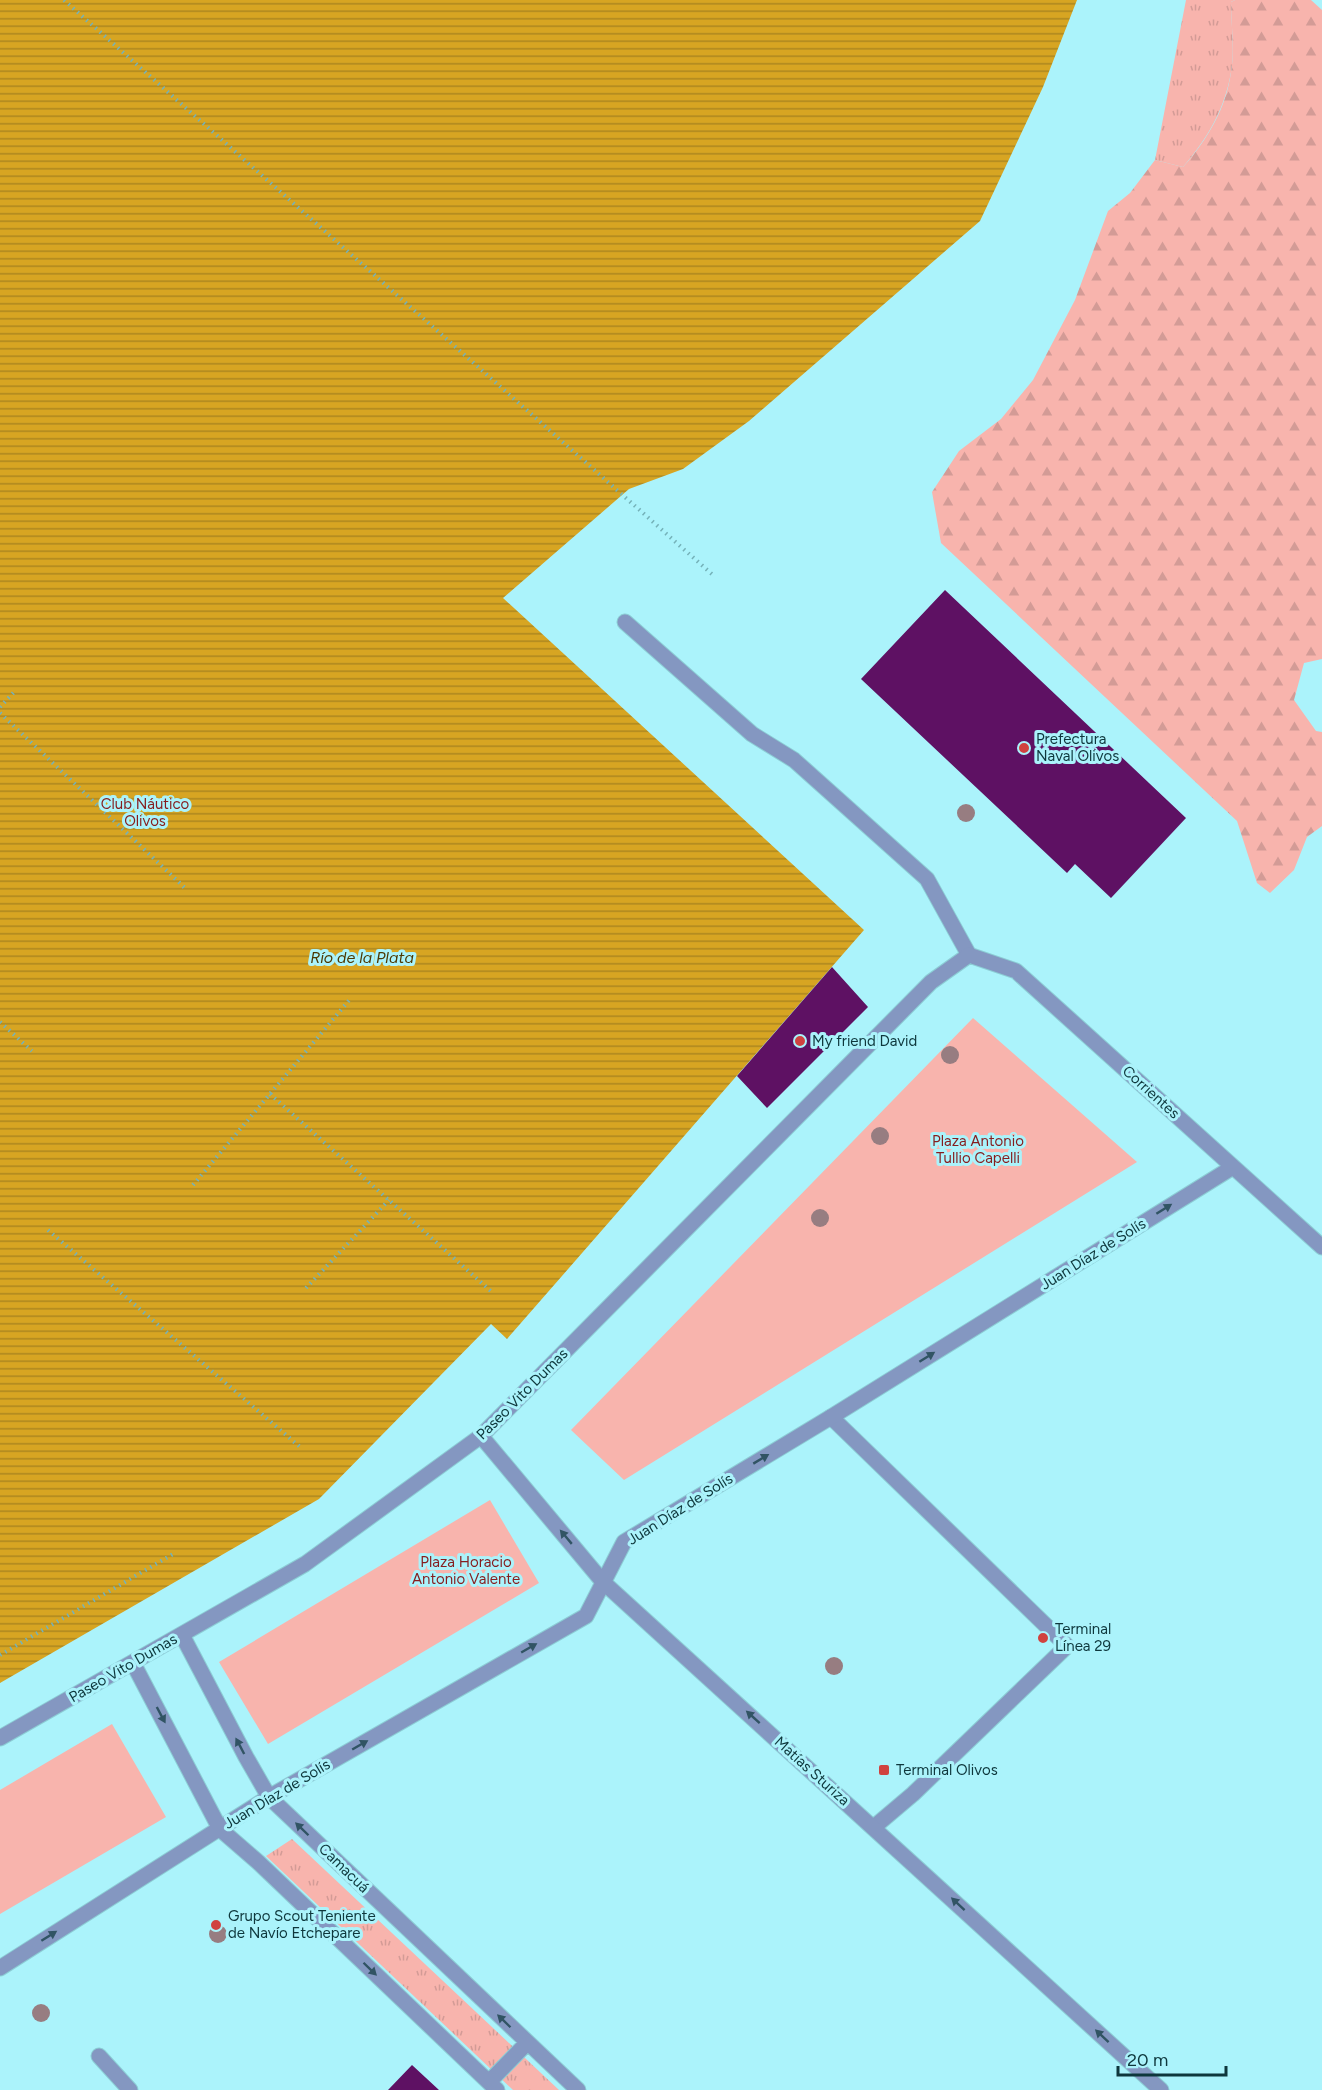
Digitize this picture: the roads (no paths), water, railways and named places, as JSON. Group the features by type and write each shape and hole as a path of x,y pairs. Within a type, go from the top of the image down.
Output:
{"street":[{"path":"625,622 752,734 794,760 927,879 969,955"},
{"name":"Corrientes","path":"969,955 1016,971 1322,1247"},
{"name":"Paseo Vito Dumas","path":"0,1738 305,1564 481,1436 931,982 969,955"},
{"name":"Juan Díaz de Solís","path":"0,1968 269,1797 586,1616 624,1542 831,1417 1233,1167"},
{"path":"831,1417 1067,1646 913,1794 874,1827"},
{"name":"Matías Sturiza","path":"481,1436 603,1582 1161,2090"},
{"name":"Camacuá","path":"182,1635 269,1797 578,2090"},
{"path":"134,1663 220,1829 258,1862 493,2086 527,2043"},
{"path":"99,2055 130,2090"}],"water":[{"name":"Río de la Plata","path":"0,0 1077,0 1043,87 980,221 749,421 683,469 629,489 503,598 864,930 507,1339 491,1324 319,1499 0,1683"}],"place":[{"name":"Prefectura Naval Olivos","path":"1024,748"},
{"name":"My friend David","path":"800,1041"},
{"name":"Terminal Línea 29","path":"1043,1638"},
{"name":"Terminal Olivos","path":"884,1770"},
{"name":"Grupo Scout Teniente de Navío Etchepare","path":"216,1925"}],"park label":[{"name":"Club Náutico Olivos","path":"145,812"},
{"name":"Plaza Antonio Tullio Capelli","path":"978,1150"},
{"name":"Plaza Horacio Antonio Valente","path":"466,1570"}]}
